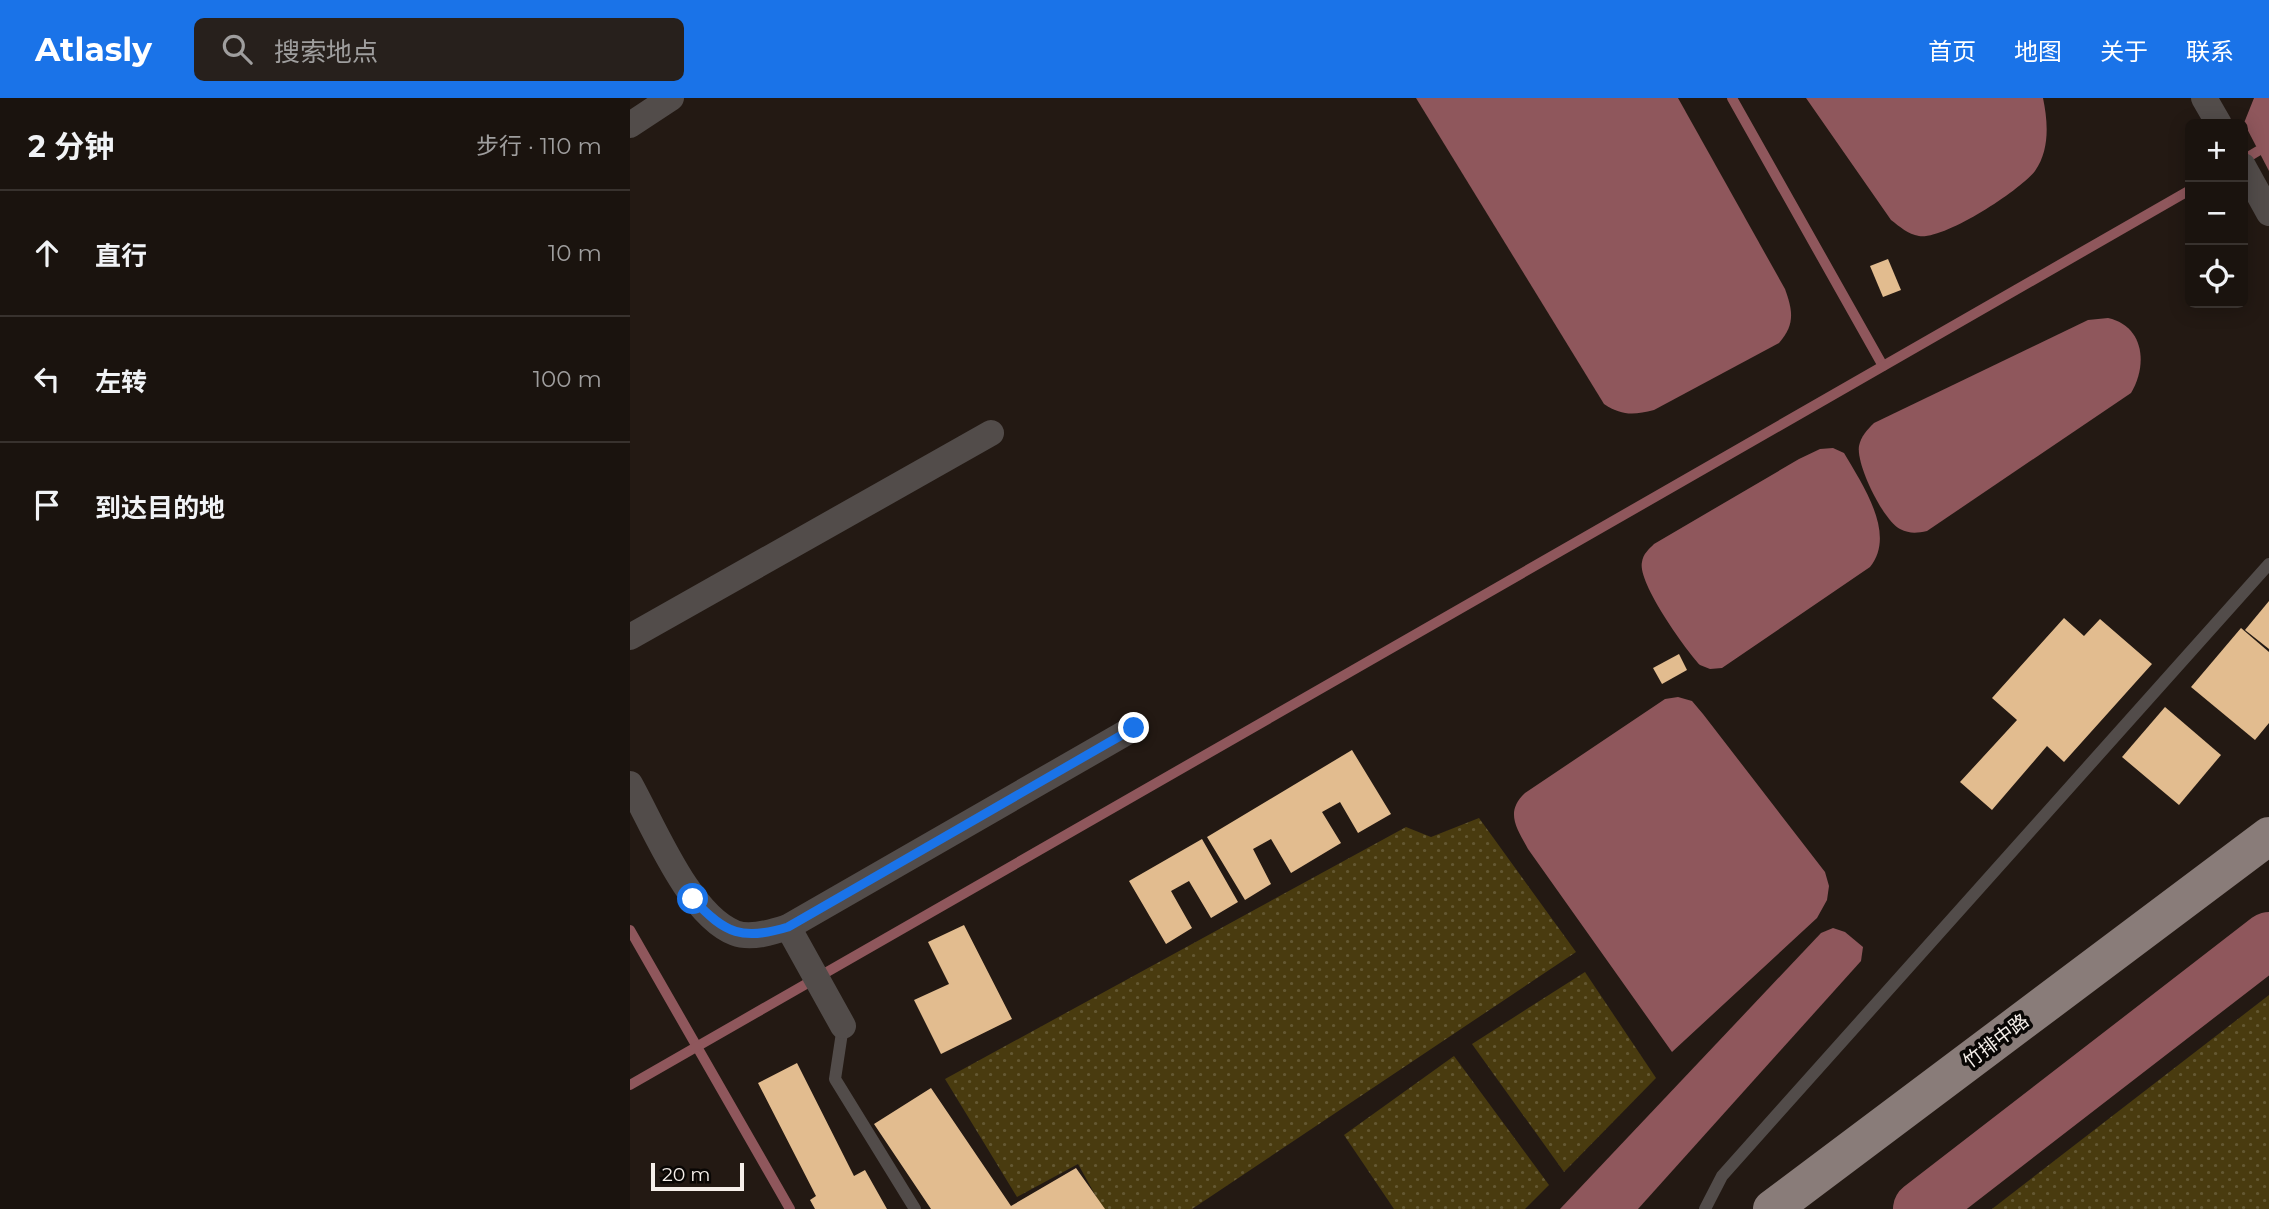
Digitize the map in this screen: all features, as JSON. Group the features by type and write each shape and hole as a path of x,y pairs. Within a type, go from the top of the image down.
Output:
{"main road":[{"name":"竹排中路","path":"1772,1209 2269,836"}],"street":[{"path":"630,125 671,98"},
{"path":"2248,175 2267,209"},
{"path":"630,636 991,433"},
{"path":"630,784 693,899 713,920 737,934 794,938 1134,728"},
{"path":"794,938 843,1026"}],"lane":[{"path":"1705,1209 1731,1166 2269,564"},
{"path":"843,1026 835,1079 915,1209"}],"shaded area":[{"path":"1416,98 1678,98 1785,289 1791,317 1788,330 1779,343 1654,410 1628,413 1604,404"},
{"path":"1806,98 2043,98 2047,126 2045,145 2035,171 2014,190 1962,222 1931,235 1919,236 1891,220"},
{"path":"2254,98 2269,98 2269,171 2248,131 2248,119 2246,119"},
{"path":"2108,318 2120,322 2136,338 2141,359 2140,371 2131,393 1927,531 1907,532 1893,524 1872,491 1859,455 1861,439 1874,423 2088,320"},
{"path":"1833,448 1844,453 1874,509 1880,540 1870,567 1722,668 1710,669 1700,665 1654,599 1642,572 1645,554 1654,544 1799,459 1820,449"},
{"path":"1678,697 1692,701 1703,714 1825,872 1829,886 1827,900 1817,918 1672,1052 1528,849 1514,820 1514,813 1525,793 1665,699"},
{"path":"1479,818 1576,952 1192,1209 1103,1209 1078,1164 1017,1197 945,1079 1406,827 1431,837"},
{"path":"1833,928 1845,932 1863,947 1861,961 1638,1209 1560,1209 1821,933"},
{"path":"1585,972 1656,1078 1564,1172 1472,1044"},
{"path":"2269,995 2269,1209 1992,1209"},
{"path":"1454,1056 1549,1185 1525,1209 1394,1209 1344,1135"}],"building":[{"path":"1888,259 1901,290 1883,297 1870,266"},
{"path":"2269,601 2269,649 2245,630"},
{"path":"2064,618 2084,636 2100,619 2152,664 2064,762 2047,746 1992,810 1960,782 2017,720 1992,698"},
{"path":"2241,628 2269,652 2269,723 2255,740 2191,687"},
{"path":"1679,654 1687,670 1662,684 1653,668"},
{"path":"2165,707 2221,755 2179,805 2122,757"},
{"path":"1352,750 1391,814 1358,833 1340,802 1322,812 1341,843 1291,873 1271,839 1253,849 1271,884 1245,900 1207,837"},
{"path":"1202,839 1238,902 1211,918 1189,881 1171,891 1192,928 1166,944 1129,881"},
{"path":"964,925 1012,1019 941,1054 914,1000 949,984 928,942"},
{"path":"797,1063 854,1176 865,1170 887,1209 815,1209 810,1200 816,1196 758,1083"},
{"path":"931,1088 1011,1206 1076,1168 1105,1209 931,1209 874,1124"}],"waterway":[{"path":"1732,98 1883,366"},
{"path":"2248,157 2258,151"},
{"path":"630,1085 2185,193"},
{"path":"630,930 790,1209"},
{"path":"1921,1209 2269,940"}],"route":[{"path":"693,899 713,920 737,934 765,934 788,927 1134,728"}]}
